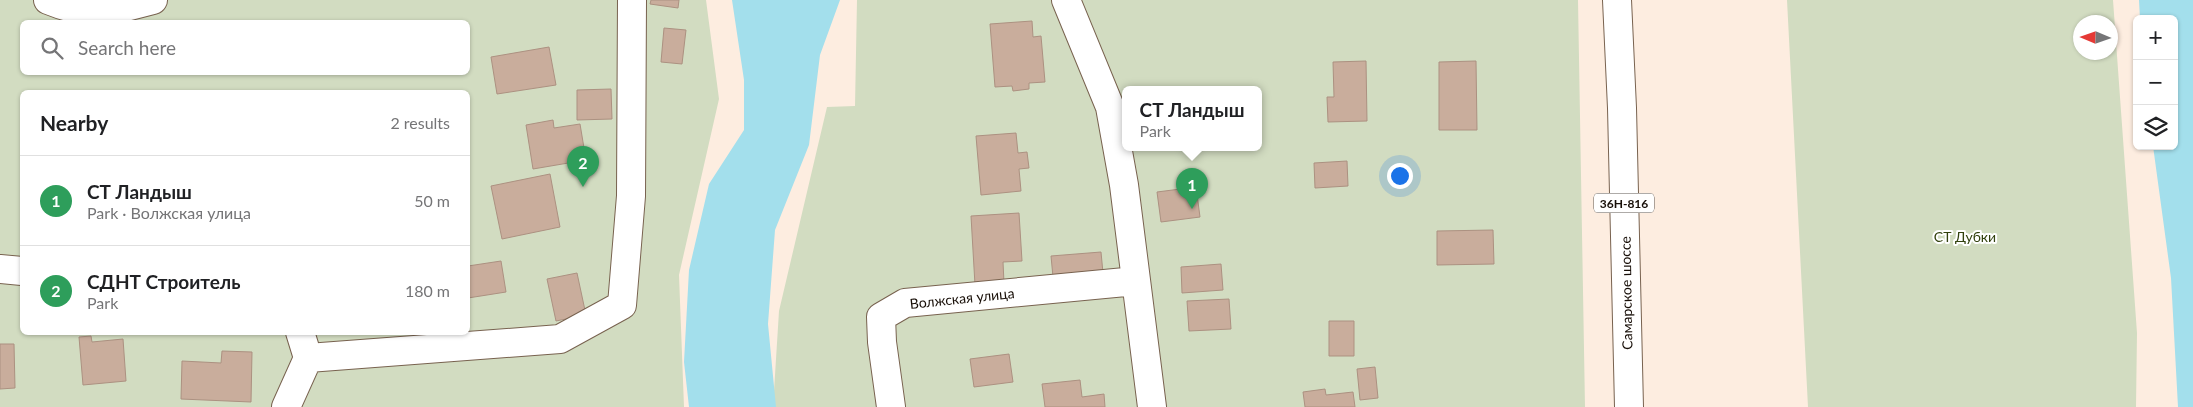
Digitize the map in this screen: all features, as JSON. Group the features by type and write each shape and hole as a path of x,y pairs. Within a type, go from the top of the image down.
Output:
{"street":[{"path":"48,0 84,12 108,12 153,0"},
{"path":"308,358 560,339 622,305 631,196 632,0"},
{"path":"1066,0 1110,107 1124,186 1152,407"},
{"name":"Самарское шоссе","path":"1617,0 1622,108 1629,407"},
{"path":"0,270 20,271"},
{"name":"Волжская улица","path":"890,407 882,342 882,317 905,304 1136,281"},
{"path":"286,407 308,358 301,335"}],"green space":[{"path":"0,0 706,0 719,99 679,275 684,407 0,407"},
{"path":"857,0 1578,0 1585,407 773,407 779,311 827,107 855,106"},
{"name":"СТ Дубки","path":"1787,0 2113,0 2114,15 2073,15 2073,60 2117,60 2137,333 2136,407 1808,407"}],"water":[{"path":"732,0 840,0 820,55 809,145 775,230 768,324 776,407 689,407 684,362 689,270 709,184 744,130 744,80"},
{"path":"2139,0 2193,0 2193,407 2178,407 2171,278 2154,150 2178,150 2178,15 2140,15"}],"building":[{"path":"651,0 679,0 678,8 650,4"},
{"path":"1032,21 1033,37 1041,36 1045,82 1029,83 1029,89 1013,91 1012,86 995,87 990,24"},
{"path":"664,28 686,30 682,64 661,62"},
{"path":"549,47 556,85 497,94 491,57"},
{"path":"1366,61 1367,121 1328,122 1327,97 1334,97 1333,62"},
{"path":"1476,61 1477,130 1439,130 1439,62"},
{"path":"611,89 612,119 577,120 577,90"},
{"path":"553,120 554,128 580,124 586,160 533,169 526,125"},
{"path":"1016,133 1018,153 1027,152 1029,168 1019,169 1021,191 981,195 976,136"},
{"path":"1347,161 1348,186 1315,188 1314,163"},
{"path":"550,174 560,227 502,239 491,186"},
{"path":"1196,187 1200,217 1161,222 1157,192"},
{"path":"1019,213 1022,261 1003,262 1004,283 975,285 971,216"},
{"path":"1493,230 1494,264 1437,265 1437,231"},
{"path":"1101,252 1103,273 1053,277 1051,256"},
{"path":"501,261 506,292 470,298 470,266"},
{"path":"1221,264 1223,290 1182,293 1181,267"},
{"path":"577,273 586,315 556,321 547,279"},
{"path":"1229,299 1231,329 1189,331 1187,301"},
{"path":"1329,321 1354,321 1354,356 1329,356"},
{"path":"91,336 92,342 123,339 126,381 83,385 79,337"},
{"path":"0,344 14,344 15,388 0,389"},
{"path":"222,351 252,352 251,402 181,399 182,361 221,363"},
{"path":"1009,354 1013,382 974,387 970,359"},
{"path":"1375,367 1378,398 1360,400 1357,369"},
{"path":"1080,380 1082,397 1104,394 1105,407 1045,407 1042,384"},
{"path":"1325,389 1326,395 1353,392 1355,407 1305,407 1303,392"}],"place":[{"name":"СДНТ Строитель","path":"583,187"},
{"name":"СТ Ландыш","path":"1192,209"}]}
